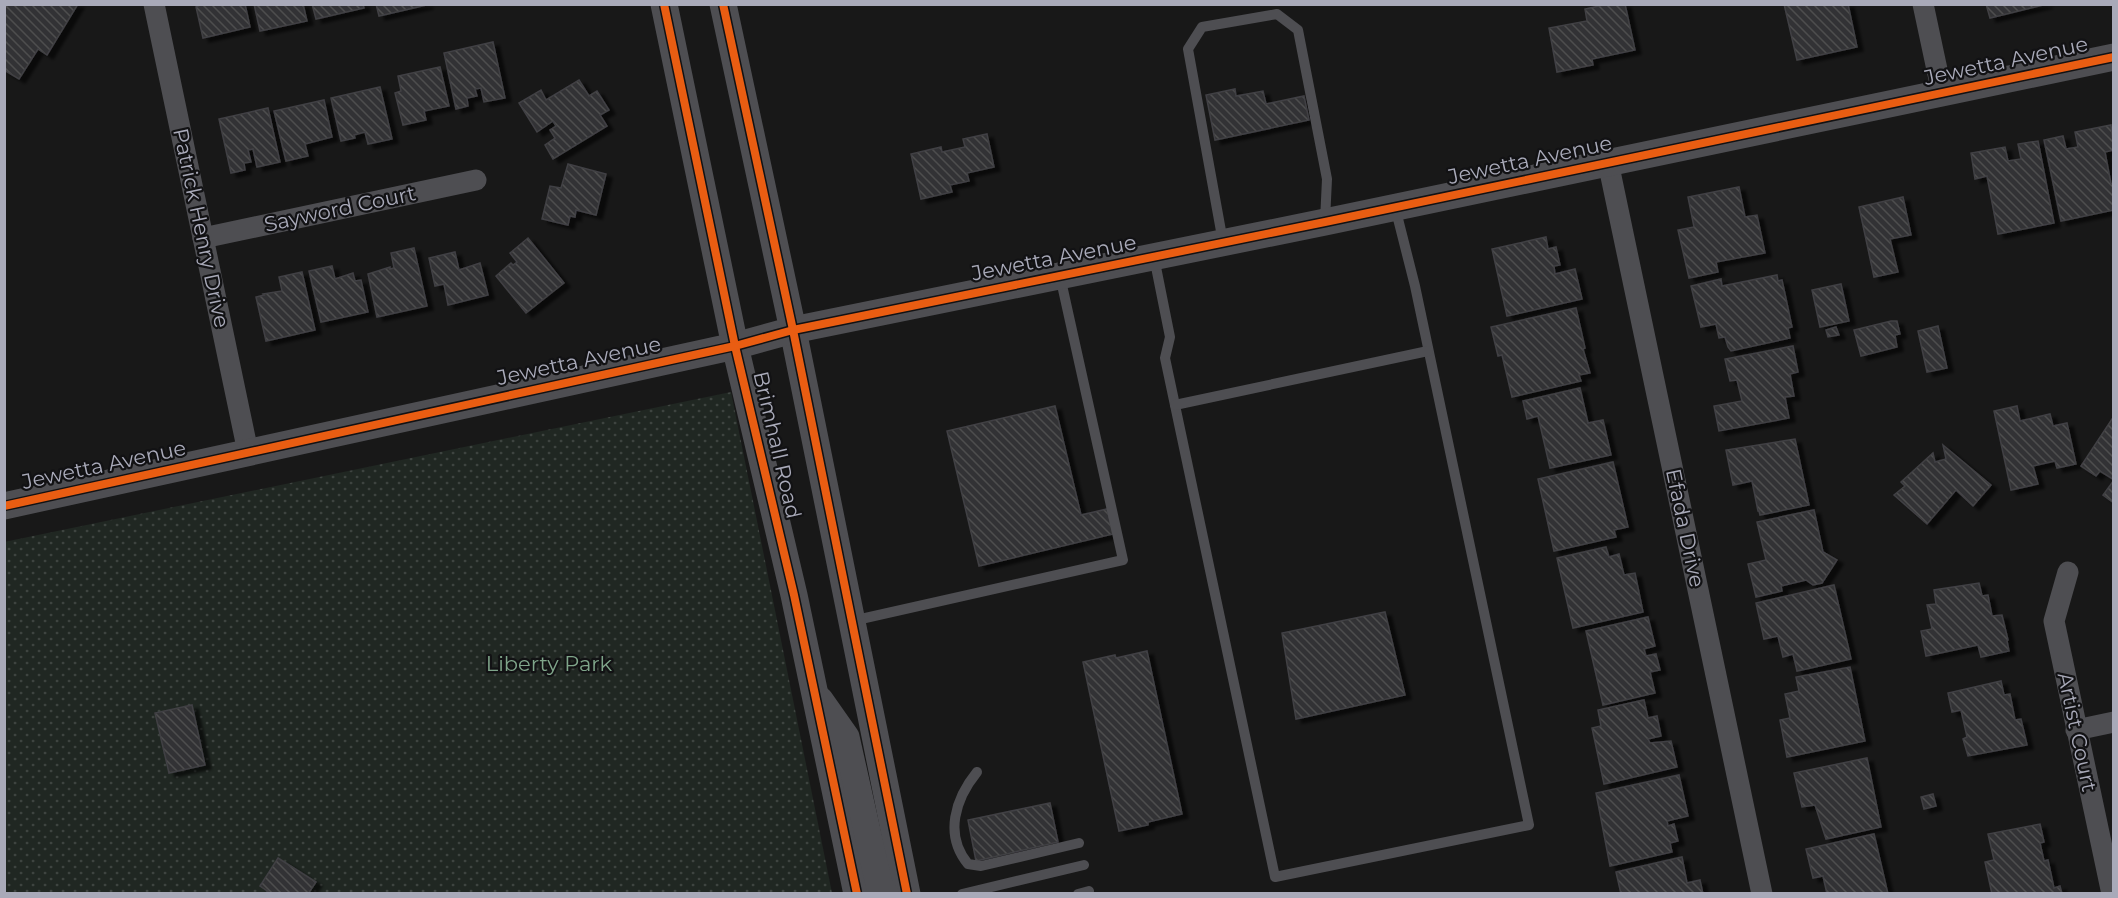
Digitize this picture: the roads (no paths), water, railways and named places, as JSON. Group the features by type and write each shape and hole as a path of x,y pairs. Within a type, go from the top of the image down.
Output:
{"street":[{"name":"Patrick Henry Drive","path":"154,4 248,452"},
{"name":"Brimhall Road","path":"664,4 735,346 794,595 857,894"},
{"name":"Brimhall Road","path":"723,4 907,894"},
{"path":"1923,4 1942,93"},
{"name":"Jewetta Avenue","path":"4,506 735,346 792,330 1325,222 2114,57"},
{"name":"Efada Drive","path":"1608,162 1762,894"},
{"name":"Sayword Court","path":"203,238 476,180"},
{"name":"Artist Court","path":"2068,572 2054,621 2112,894"},
{"path":"814,692 846,737 879,884 885,894"},
{"path":"2076,730 2114,722"}],"lane":[{"path":"1224,242 1188,49 1202,27 1277,14 1298,30 1327,179 1325,222"},
{"path":"1154,256 1170,337 1165,358 1275,878 1529,825 1395,207"},
{"path":"852,621 1123,560 1059,276"},
{"path":"1175,405 1428,351"},
{"path":"978,772 966,786 954,823 954,839 959,854 968,864 981,866 1079,843"},
{"path":"962,894 1084,865"}],"park label":[{"name":"Liberty Park","path":"549,664"}]}
